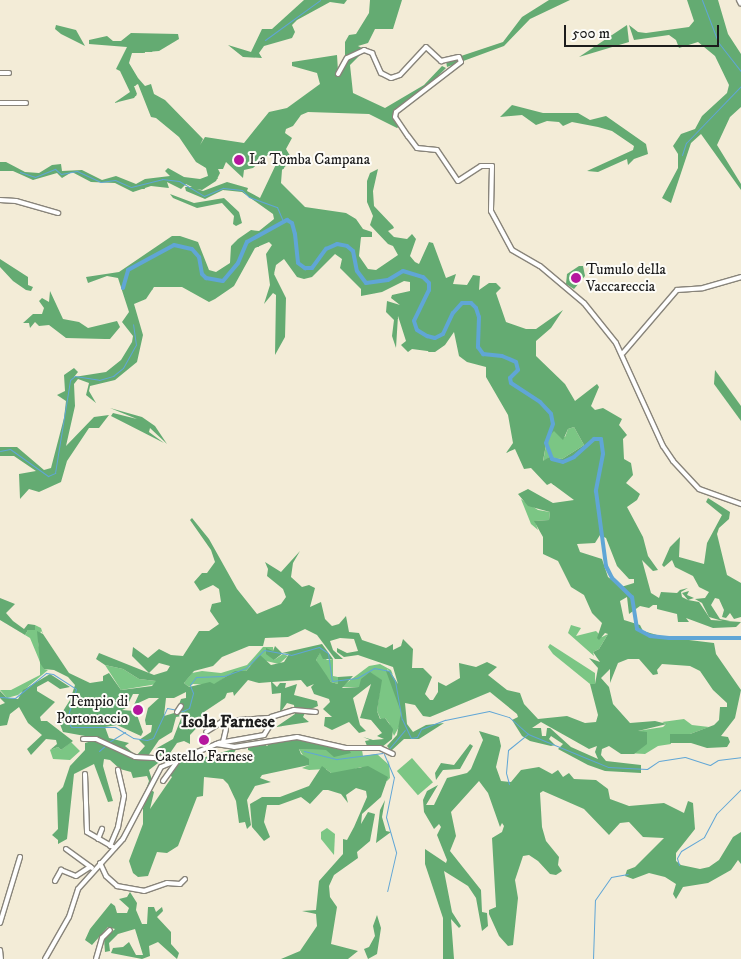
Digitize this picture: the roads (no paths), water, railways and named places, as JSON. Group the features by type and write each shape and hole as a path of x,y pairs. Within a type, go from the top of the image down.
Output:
{"street":[{"path":"739,0 741,4"},
{"path":"338,74 347,58 364,50 372,53 383,75 390,78 402,73 426,47 441,62 459,57 461,62 397,110 396,117 417,148 438,151 458,182 481,166 492,166 491,211 512,250 540,266 584,303 623,353 663,446 699,489 741,504"},
{"path":"0,73 9,73"},
{"path":"0,103 26,103"},
{"path":"0,200 16,201 58,213"},
{"path":"623,353 677,290 703,288 741,278"},
{"path":"271,717 294,710 316,712"},
{"path":"55,881 61,870 76,876 100,863 115,848 127,834 159,769 179,758 216,744 264,735 272,723 268,718 223,721 206,732"},
{"path":"223,742 226,729"},
{"path":"216,744 234,747 295,737 346,748 385,750 391,753"},
{"path":"83,739 96,739 106,745 140,758 179,758"},
{"path":"163,781 179,758"},
{"path":"110,846 118,827 124,796 118,770"},
{"path":"85,774 89,824 86,830 115,848"},
{"path":"98,839 102,830"},
{"path":"66,849 92,868"},
{"path":"0,923 20,857"},
{"path":"100,863 106,876 117,886 144,891 166,883 180,884 185,879"},
{"path":"45,959 70,917 76,892 92,868"},
{"path":"96,959 102,938 110,930"},
{"path":"0,951 2,959"}],"waterway":[{"path":"265,40 320,0"},
{"path":"702,0 718,42 741,71"},
{"path":"682,155 686,143 741,86"},
{"path":"20,172 35,177 55,169 61,174 77,171 101,182 115,180 131,187 162,179 179,181 204,196 223,188 242,190 249,197 277,207 283,221"},
{"path":"123,288 128,270 174,245 192,249 199,257 202,274 206,278 223,281 238,263 247,242 287,220 292,223 295,234 298,263 305,268 312,268 326,249 337,244 347,246 353,251 357,271 366,283 388,280 403,271 423,277 429,283 429,290 414,321 417,330 427,336 435,338 443,334 453,313 462,303 471,303 476,308 479,317 478,347 483,354 502,356 516,362 518,370 510,378 511,383 540,402 551,414 553,424 546,443 552,459 563,462 574,457 594,439 601,439 603,454 596,491 606,566 612,578 632,597 637,629 650,636 669,638 741,638"},
{"path":"0,451 10,449 48,476 55,473 70,380 75,376 99,380 113,376 123,368 136,345 133,324"},
{"path":"0,697 15,698 46,673 53,674 76,689 67,719 71,727 115,727 133,738 147,740 153,738 167,708 183,711 189,708 193,693 190,685 196,677 224,676 246,668 264,650 291,655 319,647 328,653 332,681 357,678 374,668 389,671 395,681 402,719 411,738 417,737 421,729 445,720 489,711 509,717 528,734 608,767 647,769 659,761 685,757 710,765 718,760 741,757"},
{"path":"388,750 405,730"},
{"path":"109,742 125,732"},
{"path":"509,784 506,773 508,750 528,734"},
{"path":"99,751 106,745"},
{"path":"304,751 337,759 383,753"},
{"path":"384,754 394,777 386,817 396,853 387,891"},
{"path":"679,865 677,858 681,851 704,837 716,814 741,789"},
{"path":"593,959 595,900 611,877 628,874"}],"place":[{"name":"La Tomba Campana","path":"239,160"},
{"name":"Tumulo della Vaccareccia","path":"576,278"},
{"name":"Tempio di Portonaccio","path":"138,710"},
{"name":"Castello Farnese","path":"204,740"}],"district":[{"name":"Isola Farnese","path":"228,722"}]}
